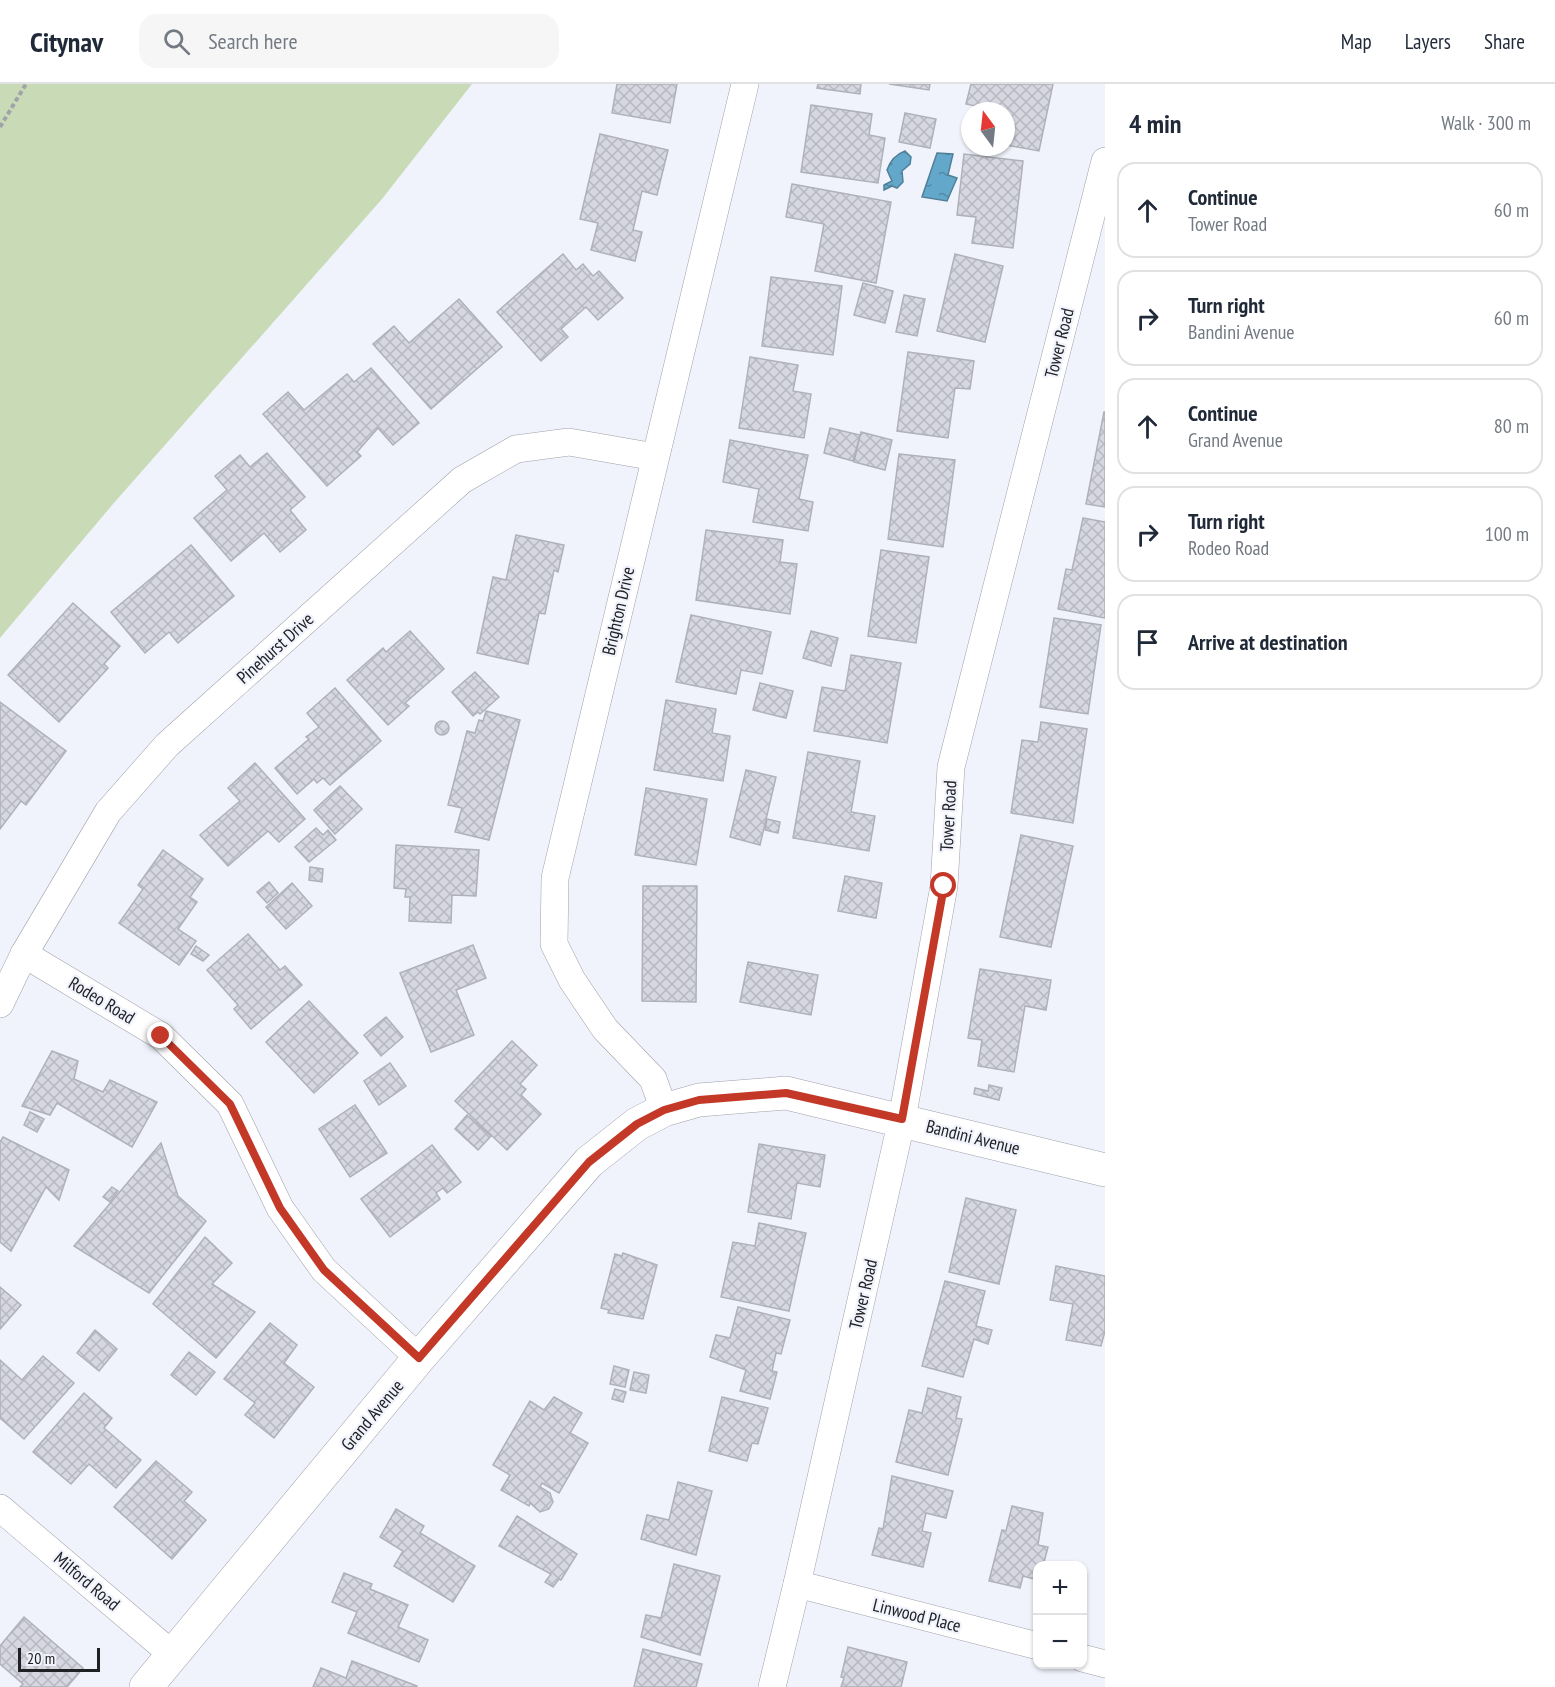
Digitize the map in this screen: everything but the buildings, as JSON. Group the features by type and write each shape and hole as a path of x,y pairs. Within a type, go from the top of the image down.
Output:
{"street":[{"name":"Brighton Drive","path":"664,1110 652,1079 605,1029 572,980 554,944 555,878 745,84"},
{"name":"Tower Road","path":"772,1687 902,1119 944,886 951,767 1105,161"},
{"name":"Pinehurst Drive","path":"0,1004 24,954 108,812 167,745 462,480 516,449 569,442 654,457"},
{"name":"Rodeo Road","path":"24,954 161,1036 230,1104 280,1208 324,1270 419,1358"},
{"name":"Bandini Avenue","path":"664,1110 699,1100 786,1093 902,1119 1105,1170"},
{"name":"Grand Avenue","path":"146,1687 419,1358 589,1162 637,1124 664,1110"},
{"name":"Milford Road","path":"0,1508 173,1654"},
{"name":"Linwood Place","path":"797,1584 1033,1645"},
{"path":"1087,1659 1105,1664"}],"path":[{"path":"0,127 26,84"}],"green space":[{"path":"0,84 472,84 382,199 113,504 0,638"}],"water":[{"path":"905,151 911,157 910,164 902,171 903,182 897,188 892,186 884,190 884,185 892,181 887,170 890,164"},
{"path":"937,153 953,154 948,175 957,178 947,201 922,197"}],"route":[{"path":"161,1036 230,1104 280,1208 324,1270 419,1358 589,1162 637,1124 664,1110 699,1100 786,1093 902,1119 944,886"}]}
